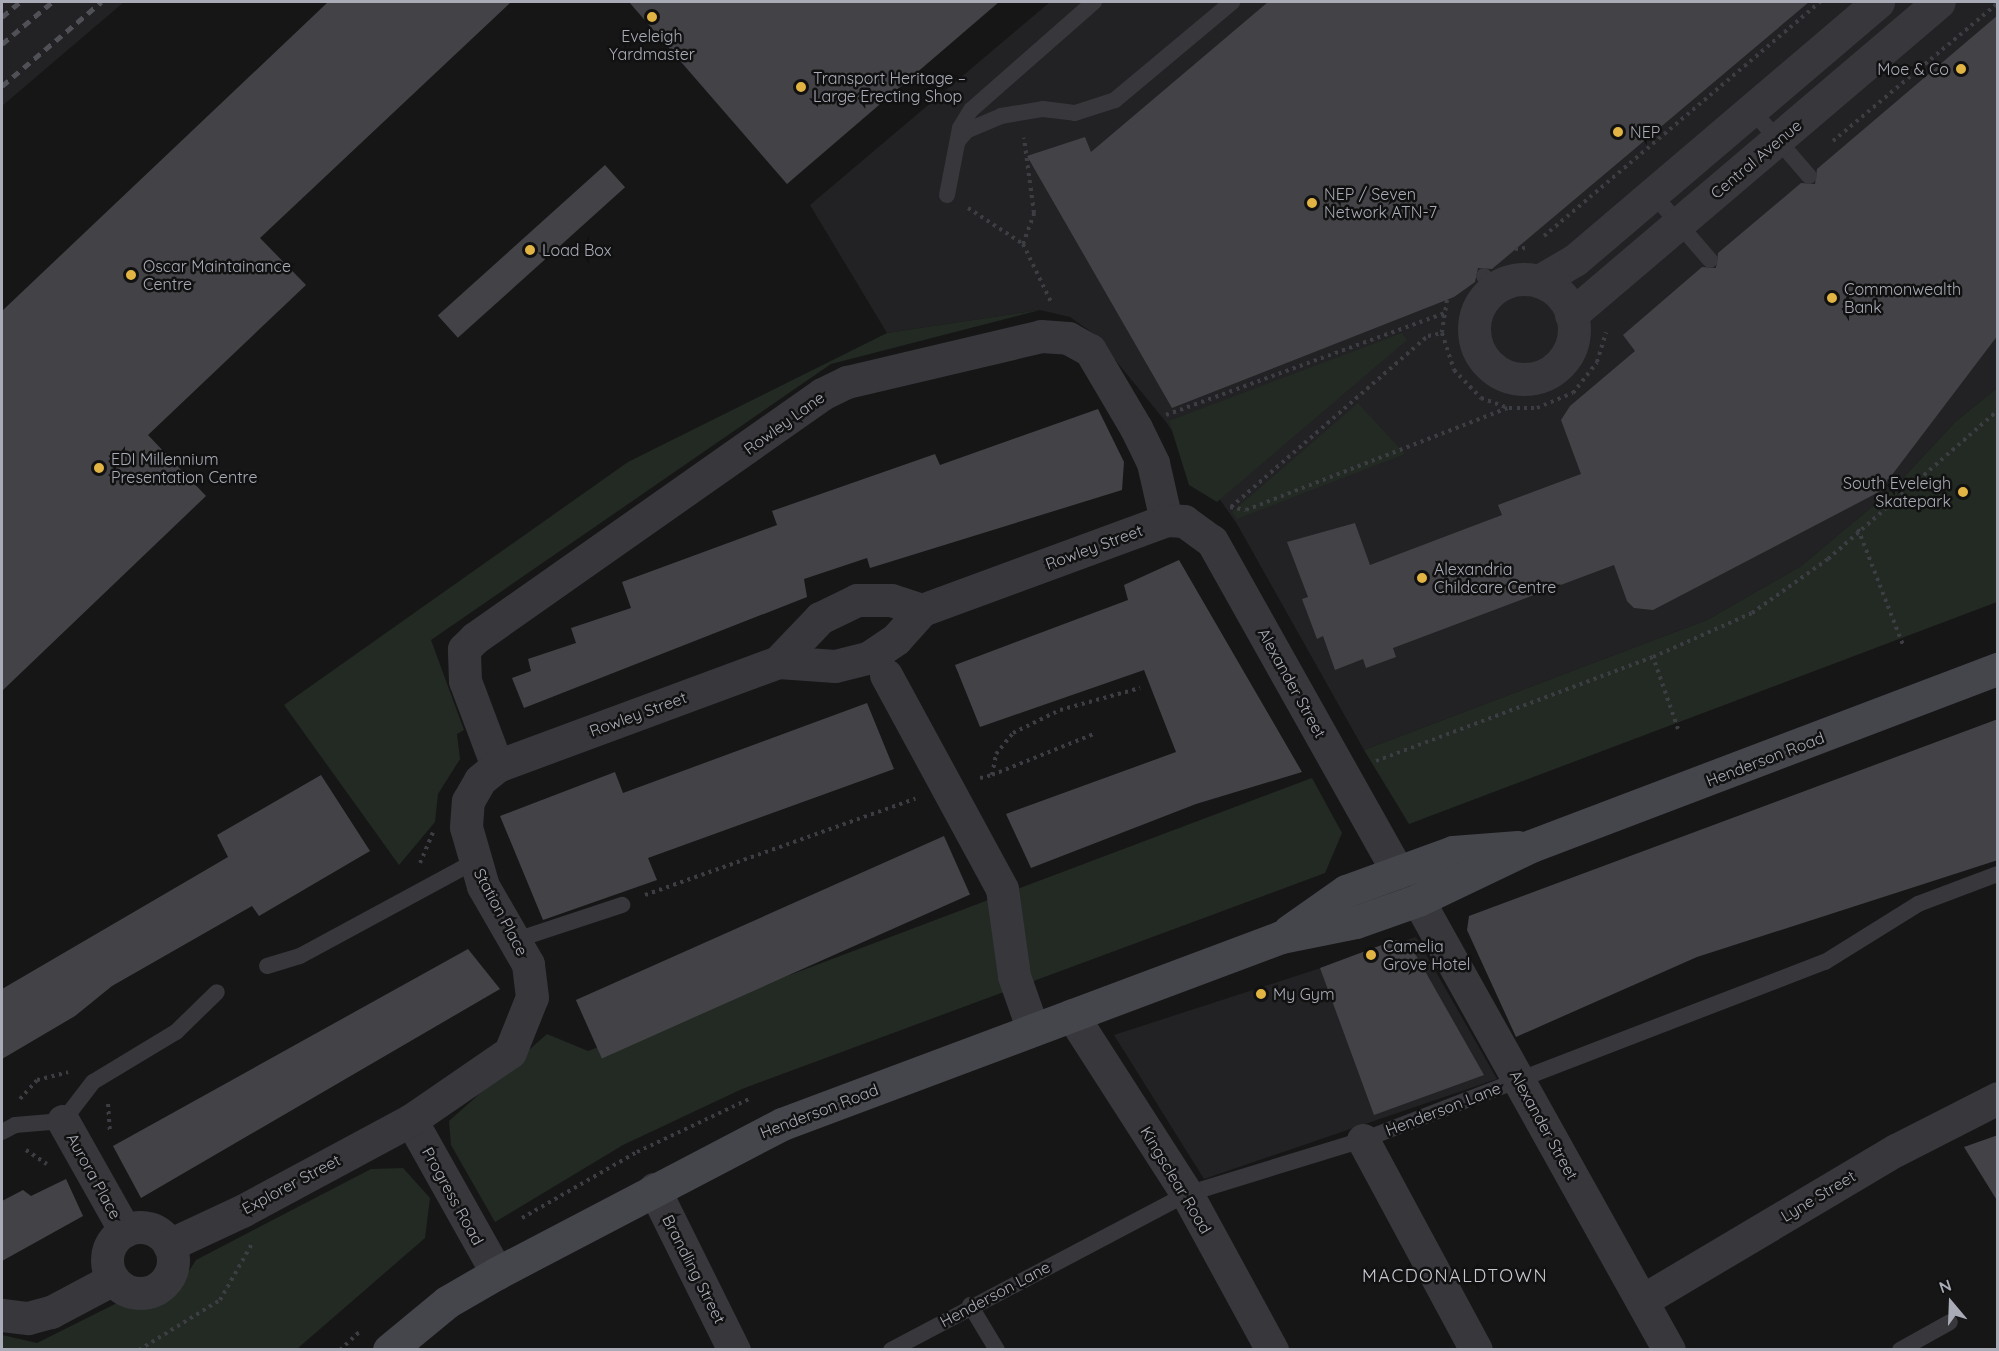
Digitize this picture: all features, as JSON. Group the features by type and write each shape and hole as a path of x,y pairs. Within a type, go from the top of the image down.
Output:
{"street":[{"path":"1539,281 1575,260 1878,2"},
{"name":"Central Avenue","path":"1571,315 1939,2"},
{"path":"1515,280 1539,281 1559,294 1571,315 1573,338 1554,368 1532,378 1508,376 1488,364 1476,343 1474,319 1489,283 1515,280"},
{"name":"Rowley Lane","path":"497,766 465,681 464,649 475,638 822,394 847,382 904,367 1041,336 1068,338"},
{"path":"1068,338 1089,350 1136,429 1153,463 1166,520"},
{"name":"Rowley Street","path":"497,766 778,662 834,666 868,658 896,639 922,610 1166,520"},
{"name":"Alexander Street","path":"1166,520 1184,521 1212,541 1398,872"},
{"name":"Rowley Street","path":"778,662 820,618 857,600 891,600 922,610"},
{"name":"Henderson Road","path":"389,1350 447,1302 497,1273 782,1124 1281,937 1356,922 1418,900 1531,846 1998,669"},
{"path":"886,675 1002,888 1014,976 1033,1030"},
{"name":"Station Place","path":"411,1120 510,1052 532,997 528,964 474,862 466,827 468,801 480,780 497,766"},
{"name":"Henderson Road","path":"1281,937 1346,891 1398,872 1453,852 1531,846"},
{"name":"Alexander Street","path":"1418,900 1670,1350"},
{"name":"Kingsclear Road","path":"1072,1015 1187,1194 1272,1350"},
{"name":"Lyne Street","path":"1643,1300 1896,1150 1998,1098"},
{"name":"Explorer Street","path":"169,1245 242,1211 411,1120"},
{"name":"Progress Road","path":"411,1120 497,1273"},
{"name":"Aurora Place","path":"63,1121 125,1231"},
{"path":"1362,1140 1476,1350"},
{"name":"Brandling Street","path":"654,1189 734,1350"},
{"path":"155,1230 169,1245 169,1276 152,1290 131,1291 113,1279 107,1258 110,1247 125,1231 155,1230"},
{"path":"2,1315 28,1318 51,1312 113,1279"}],"lane":[{"path":"947,195 958,141 971,110 1094,2"},
{"path":"958,141 966,131 1001,116 1043,109 1075,113 1115,100 1232,2"},
{"path":"1752,110 1809,176"},
{"path":"1653,194 1710,260"},
{"path":"267,966 300,956 474,862"},
{"name":"Henderson Lane","path":"891,1350 970,1305 1187,1194 1362,1140 1825,962 1918,904 1998,874"},
{"path":"516,940 628,903"},
{"path":"8,1128 63,1121 93,1082 176,1032 217,993"},
{"path":"970,1305 997,1350"},
{"path":"1900,1350 1950,1322"}],"path":[{"path":"1538,241 1820,2"},
{"path":"947,195 1023,244 1068,338"},
{"path":"1515,249 1529,248"},
{"path":"1154,419 1444,313"},
{"path":"1226,511 1428,336 1443,333"},
{"path":"1230,507 1246,510 1509,408"},
{"path":"1367,764 1653,657 1752,612 1828,560 1858,529 1998,410"},
{"path":"1858,529 1903,645"},
{"path":"1653,657 1678,729"},
{"path":"992,775 996,754 1012,733 1060,710 1140,688"},
{"path":"628,903 947,787 992,775 1096,733"},
{"path":"425,887 419,857 439,825"},
{"path":"53,1168 31,1156 8,1128 22,1094 37,1080 58,1072 75,1072 93,1082 112,1112 109,1141"},
{"path":"140,1350 220,1300 252,1248 253,1230 242,1211"}],"shaded area":[{"path":"2,2 124,2 2,106"},
{"path":"1050,2 1997,2 1997,388 1955,422 1891,491 1801,566 1707,620 1364,750 1237,524 1166,422 1094,334 1070,317 1040,310 887,333 810,205"},
{"path":"1040,310 831,364 431,640 464,730 457,734 460,759 438,794 435,822 399,865 284,705 628,462 887,333"},
{"path":"1402,333 1407,340 1217,502 1189,485 1169,421"},
{"path":"1997,388 1997,602 1409,824 1364,750 1707,620 1801,566 1891,491 1955,422"},
{"path":"1358,403 1405,454 1237,519 1232,512"},
{"path":"1312,778 1342,833 1325,873 742,1089 623,1145 495,1222 451,1145 449,1121 547,1034 588,1051"},
{"path":"1416,937 1497,1079 1204,1179 1114,1035"},
{"path":"403,1168 430,1198 425,1238 297,1349 2,1349 2,1335 37,1343 121,1301 138,1307 160,1303 178,1288 196,1260 371,1169"}],"building":[{"name":"Oscar Maintainance Centre","path":"328,2 511,2 260,238 306,285 148,435 206,496 2,691 2,311"},
{"name":"Transport Heritage – Large Erecting Shop","path":"629,2 999,2 787,184"},
{"name":"NEP / Seven Network ATN-7","path":"1268,2 1809,2 1492,269 1478,268 1475,282 1454,297 1172,408 1027,156 1085,137 1091,152"},
{"name":"Commonwealth Bank","path":"1998,15 1998,335 1879,492 1653,610 1634,608 1627,601 1614,565 1393,648 1396,657 1366,668 1363,659 1335,670 1323,636 1317,639 1302,599 1308,597 1287,542 1355,523 1370,565 1502,515 1498,505 1581,474 1561,420 1570,406 1635,351 1623,335 1702,267 1716,268 1718,253 1801,183 1815,184 1817,169"},
{"name":"Load Box","path":"605,165 625,187 458,338 438,316"},
{"path":"1098,409 1124,462 1122,490 870,568 867,558 804,579 807,597 524,708 512,678 531,671 528,659 576,643 571,628 631,608 622,582 777,525 772,511 935,454 940,465"},
{"path":"1179,560 1302,772 1196,804 1031,868 1006,814 1176,752 1144,670 980,727 955,665 1128,600 1124,585"},
{"path":"867,703 894,769 648,858 657,880 543,920 500,816 615,772 623,793"},
{"path":"1998,719 1998,860 1697,957 1516,1037 1467,930 1469,916"},
{"path":"321,775 370,851 259,916 252,906 112,986 75,1016 2,1059 2,989 228,857 217,835"},
{"path":"944,836 970,894 602,1058 576,1000"},
{"path":"1395,940 1409,943 1484,1075 1374,1115 1320,968"},
{"path":"468,949 500,989 141,1198 113,1146"},
{"path":"1998,1135 1998,1202 1964,1147"},
{"path":"66,1179 83,1216 2,1261 2,1201 23,1190 31,1196"}],"railway":[{"path":"2,17 20,2"},
{"path":"2,44 52,2"},
{"path":"2,86 101,2"}],"place":[{"name":"Eveleigh Yardmaster","path":"652,17"},
{"name":"Moe & Co","path":"1961,69"},
{"name":"Transport Heritage – Large Erecting Shop","path":"801,87"},
{"name":"NEP","path":"1618,132"},
{"name":"NEP / Seven Network ATN-7","path":"1312,203"},
{"name":"Load Box","path":"530,250"},
{"name":"Oscar Maintainance Centre","path":"131,275"},
{"name":"Commonwealth Bank","path":"1832,298"},
{"name":"EDI Millennium Presentation Centre","path":"99,468"},
{"name":"South Eveleigh Skatepark","path":"1963,492"},
{"name":"Alexandria Childcare Centre","path":"1422,578"},
{"name":"Camelia Grove Hotel","path":"1371,955"},
{"name":"My Gym","path":"1261,994"}],"district":[{"name":"MACDONALDTOWN","path":"1455,1276"}]}
